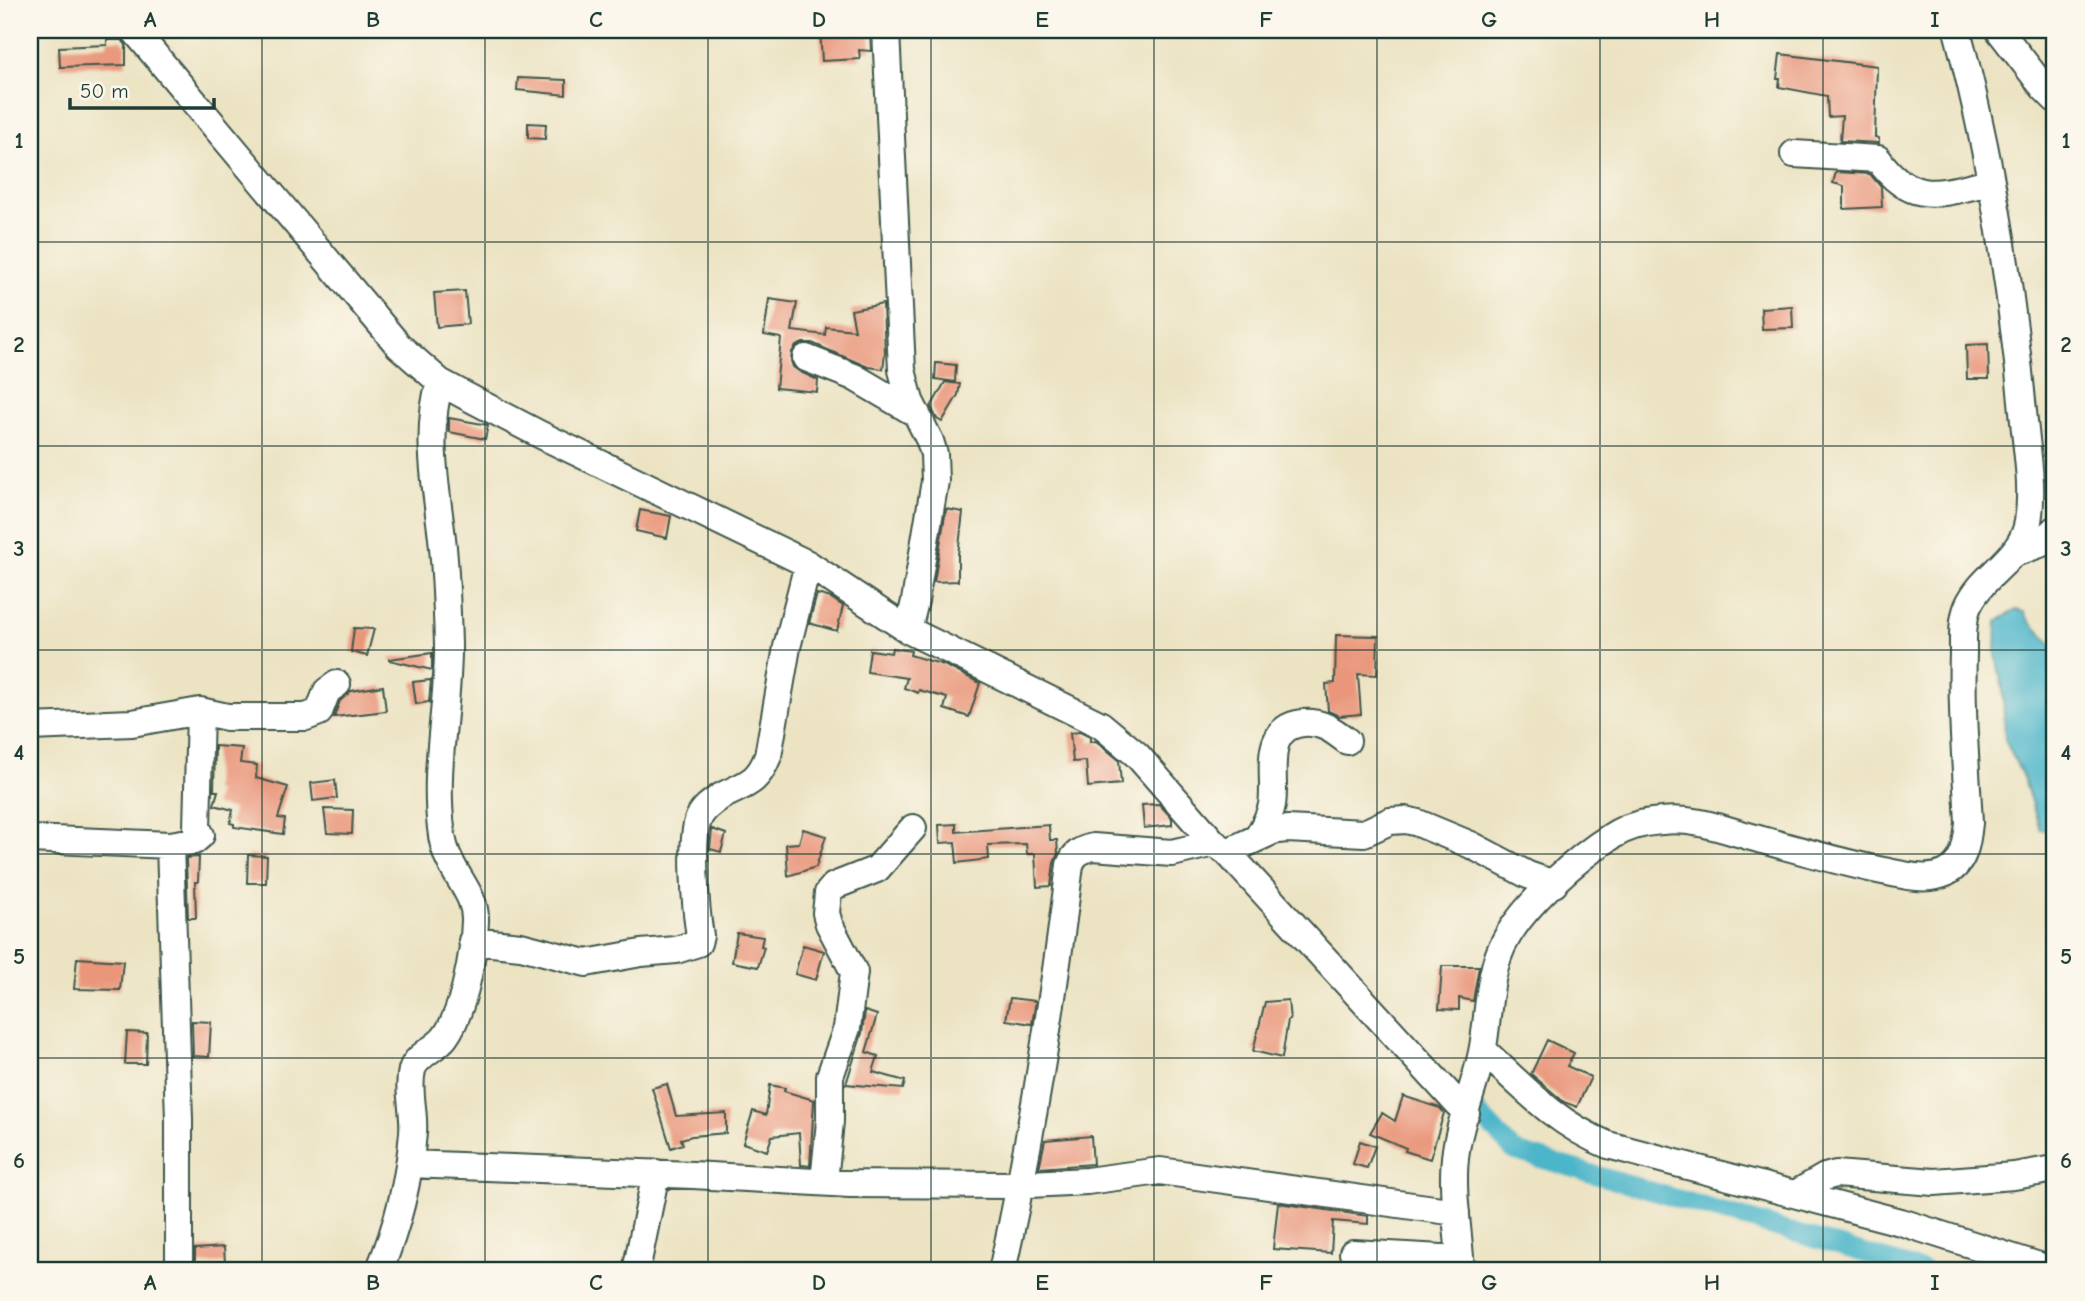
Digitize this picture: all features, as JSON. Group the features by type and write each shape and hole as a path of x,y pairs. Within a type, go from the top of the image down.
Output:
{"street":[{"path":"134,30 399,346 440,382 541,435 911,617 1101,725 1237,844 1469,1104"},
{"path":"886,30 902,370 910,401 934,454 935,481 911,617"},
{"path":"1353,1253 1461,1265 1456,1212 1456,1152 1481,1056 1494,972 1505,940 1522,915 1554,884 1614,835 1663,820 1692,820 1846,863 1930,878 1948,872 1961,859 1967,846 1969,823 1962,680 1963,633 1967,609 1988,576 2015,553 2025,536 2031,495 2017,350 1975,96 1957,30"},
{"path":"1999,30 2055,99"},
{"path":"1794,154 1878,159 1900,184 1919,192 1944,192 1990,182"},
{"path":"806,358 854,377 918,414"},
{"path":"379,1271 397,1219 410,1164 414,1130 411,1073 414,1064 444,1039 452,1025 466,986 476,920 474,907 446,853 440,824 439,751 448,681 448,634 444,555 431,428 433,406 440,382"},
{"path":"2015,553 2040,544 2055,529"},
{"path":"472,941 521,946 586,963 676,950 698,943 700,936 694,834 699,817 709,805 748,785 763,770 768,757 787,647 808,564"},
{"path":"30,727 132,723 200,711 227,717 306,717 319,712 327,691 337,684"},
{"path":"30,839 170,845 194,841 201,835 197,828 200,711"},
{"path":"1237,844 1272,807 1273,752 1278,736 1285,729 1295,724 1320,724 1347,741"},
{"path":"1002,1271 1022,1185 1073,856 1083,849 1093,847 1172,853 1237,844 1287,829 1364,833 1390,821 1406,820 1418,822 1471,845 1528,875 1554,884"},
{"path":"824,1182 830,1121 830,1076 847,1028 854,972 829,924 826,913 828,893 834,886 877,869 913,828"},
{"path":"170,845 179,1119 179,1271"},
{"path":"1481,1056 1555,1116 1580,1133 1608,1145 1904,1223 2055,1271"},
{"path":"410,1164 824,1182 1022,1185 1087,1181 1160,1171 1456,1212"},
{"path":"1795,1194 1825,1177 1836,1174 1934,1182 2014,1176 2055,1169"},
{"path":"636,1271 656,1173"}],"water":[{"path":"2016,610 2024,612 2055,648 2055,830 2040,829 2023,777 2005,740 2003,690 1996,655 1997,621"}],"building":[{"path":"820,30 870,30 871,51 859,50 860,59 822,61"},
{"path":"107,40 122,40 126,45 126,65 60,67 59,47 107,45"},
{"path":"1780,54 1877,66 1875,137 1879,138 1879,143 1840,141 1842,116 1828,117 1827,96 1779,87 1780,79 1777,79"},
{"path":"518,78 566,80 566,95 517,90"},
{"path":"528,123 546,124 545,139 528,138"},
{"path":"1836,172 1870,174 1881,187 1882,207 1844,209 1844,186 1833,183"},
{"path":"465,291 468,324 437,327 434,293"},
{"path":"769,299 797,303 792,331 825,335 826,327 855,330 851,310 883,304 883,369 868,367 812,343 803,343 796,346 792,352 791,361 793,367 800,372 818,380 817,392 776,388 781,338 764,335"},
{"path":"1792,306 1793,328 1762,329 1761,308"},
{"path":"1988,344 1989,379 1967,379 1966,345"},
{"path":"936,363 956,365 955,382 935,379"},
{"path":"945,382 960,384 958,395 942,422 937,419 931,407"},
{"path":"449,418 488,425 485,439 449,432"},
{"path":"946,509 963,512 958,581 934,582"},
{"path":"640,510 671,516 667,538 636,531"},
{"path":"817,594 831,598 843,606 837,631 809,623"},
{"path":"354,628 374,629 367,656 351,652"},
{"path":"1336,635 1378,636 1377,675 1358,674 1361,714 1339,716 1328,711 1326,684 1335,683"},
{"path":"892,648 911,651 910,655 944,665 980,683 969,717 944,709 947,698 904,688 907,678 867,672 870,650 891,653"},
{"path":"432,653 432,670 389,660 389,659"},
{"path":"431,680 429,702 416,704 413,682"},
{"path":"383,686 386,711 334,717 340,701 351,691"},
{"path":"1080,732 1090,737 1090,742 1096,741 1119,760 1121,784 1088,787 1086,761 1073,762 1070,733"},
{"path":"215,746 242,748 240,763 257,765 256,778 288,787 278,818 285,819 283,834 234,827 234,824 230,823 233,810 214,805 218,791 214,791"},
{"path":"335,780 337,798 313,801 311,783"},
{"path":"1159,804 1172,818 1172,825 1144,828 1142,805"},
{"path":"324,809 353,810 352,834 327,833"},
{"path":"956,824 956,832 1049,825 1050,840 1057,840 1058,853 1051,886 1037,887 1035,854 1027,854 1026,844 988,845 989,859 957,863 955,842 940,843 939,825"},
{"path":"712,829 726,834 721,852 710,849"},
{"path":"803,829 826,836 816,867 788,876 786,844 799,843"},
{"path":"248,855 267,856 266,883 247,883"},
{"path":"199,857 198,882 195,882 196,918 188,918 186,858"},
{"path":"737,933 763,937 761,946 764,947 758,967 732,962"},
{"path":"803,945 824,951 816,980 795,974"},
{"path":"77,958 123,961 120,990 74,989"},
{"path":"1442,966 1479,966 1473,1001 1459,998 1459,1010 1439,1009"},
{"path":"1010,998 1036,1001 1032,1024 1006,1020"},
{"path":"1288,1000 1290,1020 1282,1058 1253,1051 1265,1002"},
{"path":"865,1011 877,1015 866,1052 878,1056 873,1072 905,1081 903,1089 846,1084 862,1033"},
{"path":"192,1021 211,1022 209,1057 193,1056"},
{"path":"127,1032 147,1033 146,1064 125,1064"},
{"path":"1547,1040 1574,1053 1567,1066 1591,1077 1577,1107 1564,1102 1531,1074"},
{"path":"667,1084 676,1116 726,1113 726,1133 681,1139 683,1144 671,1148 652,1088"},
{"path":"770,1085 814,1100 810,1166 801,1165 799,1133 772,1136 767,1151 743,1143 753,1111 766,1115"},
{"path":"1403,1096 1440,1108 1444,1113 1430,1159 1405,1151 1406,1148 1370,1133 1382,1113 1395,1121"},
{"path":"1091,1136 1093,1164 1039,1168 1045,1140"},
{"path":"1360,1141 1375,1146 1367,1168 1353,1164"},
{"path":"1278,1203 1368,1216 1368,1224 1333,1221 1331,1253 1273,1249"},
{"path":"224,1247 225,1263 195,1265 195,1249"}],"waterway":[{"path":"1462,1096 1514,1151 1925,1271"}]}
